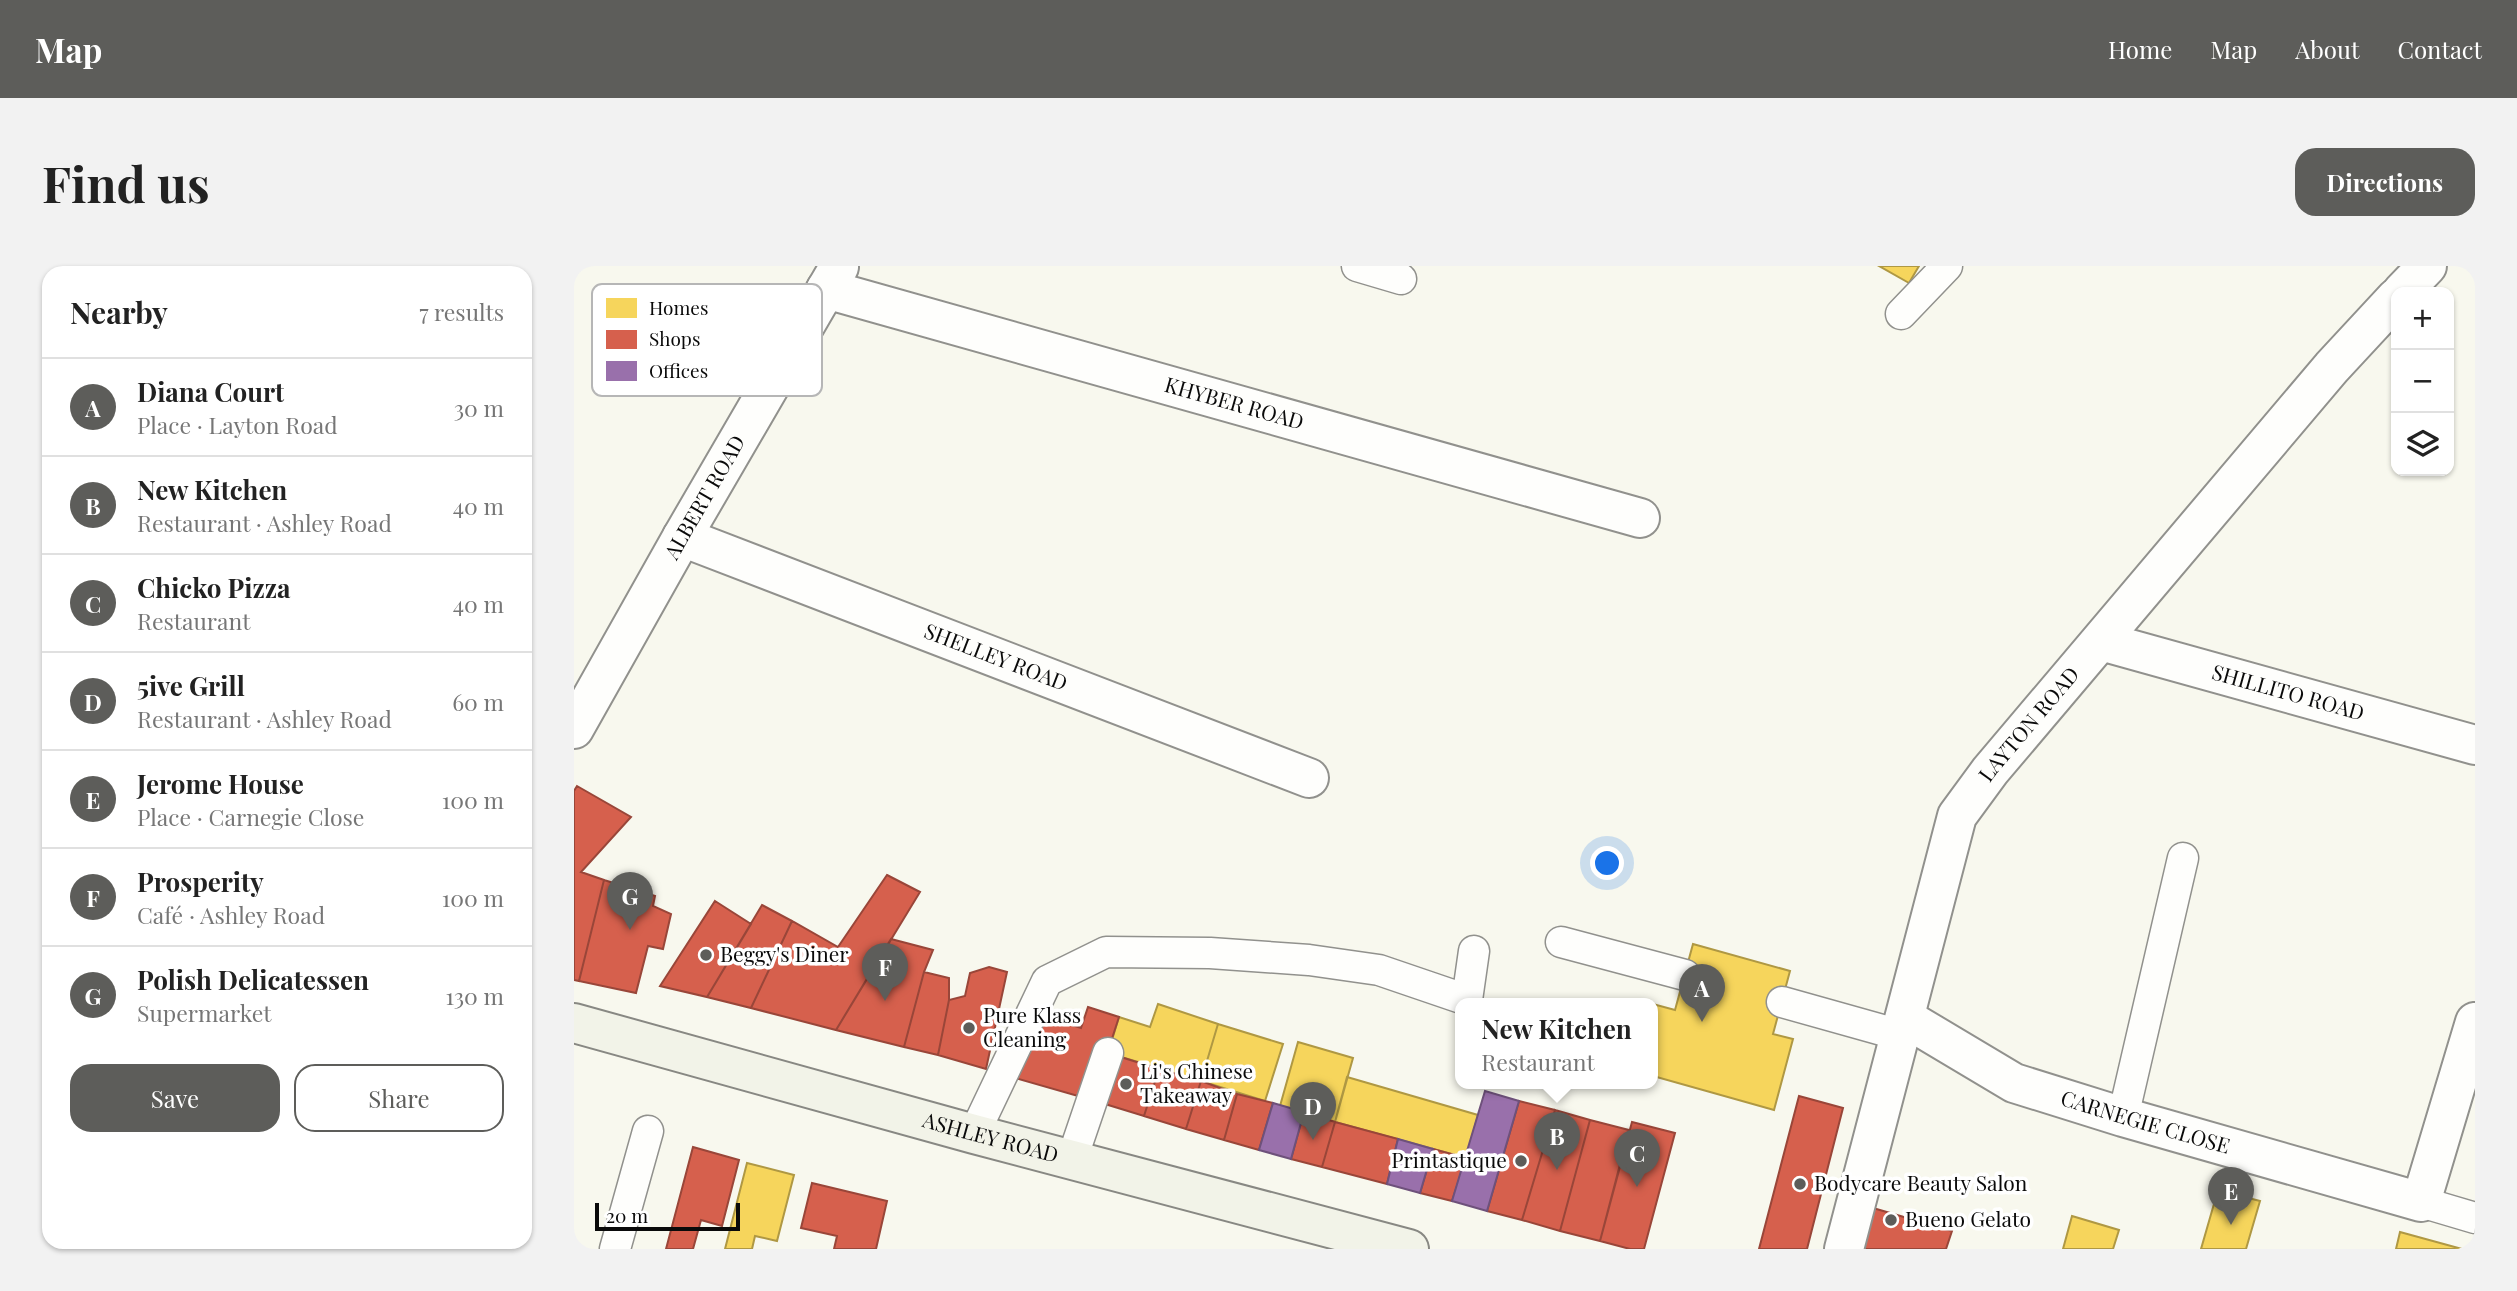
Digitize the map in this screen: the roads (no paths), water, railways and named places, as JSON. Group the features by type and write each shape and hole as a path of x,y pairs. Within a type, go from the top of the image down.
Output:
{"main road":[{"name":"ASHLEY ROAD","path":"574,1023 974,1134 1409,1249"}],"street":[{"path":"2407,287 2427,266"},
{"name":"KHYBER ROAD","path":"833,277 1640,518"},
{"name":"ALBERT ROAD","path":"822,296 833,277"},
{"name":"LAYTON ROAD","path":"1844,1249 1956,816 1990,771 2332,367 2391,303"},
{"name":"ALBERT ROAD","path":"577,717 764,396"},
{"name":"SHELLEY ROAD","path":"682,537 1309,778"},
{"name":"SHILLITO ROAD","path":"2101,641 2475,745"},
{"path":"2421,1202 2475,1022"},
{"name":"CARNEGIE CLOSE","path":"1903,1026 2014,1083 2421,1202"}],"lane":[{"path":"1357,266 1401,279"},
{"path":"1900,314 1947,266"},
{"path":"2123,1117 2183,858"},
{"path":"1561,942 1685,975"},
{"path":"1467,998 1474,951"},
{"path":"974,1134 1047,981 1106,952 1209,953 1309,960 1379,970 1461,998"},
{"path":"1782,1002 1903,1026"},
{"path":"1072,1159 1108,1053"},
{"path":"615,1249 648,1131"},
{"path":"2421,1202 2475,1219"}],"place":[{"name":"Polish Delicatessen","path":"630,930"},
{"name":"Beggy's Diner","path":"706,955"},
{"name":"Prosperity","path":"885,1001"},
{"name":"Diana Court","path":"1702,1022"},
{"name":"Pure Klass Cleaning","path":"969,1028"},
{"name":"Li's Chinese Takeaway","path":"1126,1084"},
{"name":"5ive Grill","path":"1313,1140"},
{"name":"Printastique","path":"1521,1161"},
{"name":"New Kitchen","path":"1557,1170"},
{"name":"Bodycare Beauty Salon","path":"1800,1184"},
{"name":"Chicko Pizza","path":"1637,1187"},
{"name":"Bueno Gelato","path":"1891,1220"},
{"name":"Jerome House","path":"2231,1225"}]}
